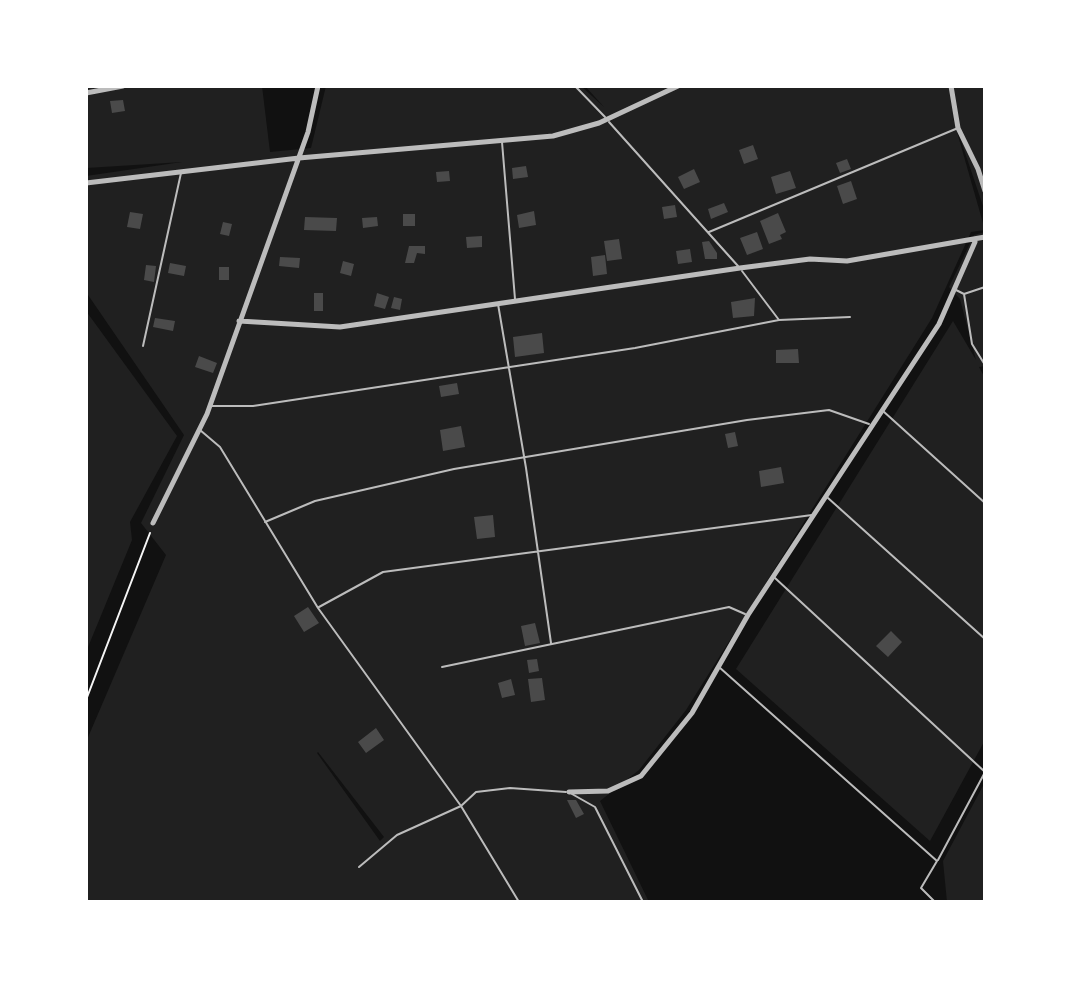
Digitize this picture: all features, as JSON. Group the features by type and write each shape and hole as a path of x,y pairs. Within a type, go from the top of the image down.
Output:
{"street":[{"path":"86,93 123,86"},
{"path":"153,523 209,406 299,158 318,86"},
{"path":"86,183 299,158 553,136 607,119 678,86"},
{"path":"951,86 958,128 982,168 985,191"},
{"path":"239,321 340,327 740,268 810,259 847,261 985,237"},
{"path":"569,792 608,791 641,776 692,713 748,615 939,324 975,241"}],"lane":[{"path":"575,86 740,268 779,320"},
{"path":"708,233 958,128"},
{"path":"502,141 515,301"},
{"path":"143,346 181,172"},
{"path":"953,289 964,294 985,287"},
{"path":"964,294 972,344 985,365"},
{"path":"498,303 525,459 551,643"},
{"path":"209,406 253,406 635,348 779,320 850,317"},
{"path":"265,522 315,501 454,469 747,420 829,410 873,425"},
{"path":"882,410 985,503"},
{"path":"199,429 220,447 318,608 461,806 519,902"},
{"path":"827,497 985,639"},
{"path":"318,608 383,572 817,514"},
{"path":"774,577 985,772 921,888 935,902"},
{"path":"442,667 729,607 748,615"},
{"path":"719,667 937,861"},
{"path":"359,867 397,835 420,821 461,806 476,792 510,788 569,792 595,807 643,902"}],"path":[{"path":"86,700 153,523"}],"shaded area":[{"path":"86,86 262,86 270,152 311,148 326,86 581,86 604,107 585,86 985,86 985,212 951,111 985,230 971,232 932,318 686,710 639,770 600,801 649,902 86,902 86,742 166,555 141,523 184,435 86,292 86,176 182,162 86,168","holes":["318,752 384,837 380,841"]},
{"path":"985,232 985,366 979,367 985,378 985,740 930,841 736,669 953,321 976,360 960,299 949,287 974,235"},
{"path":"86,311 177,436 130,522 132,540 86,652"},
{"path":"985,782 985,902 947,902 943,861"}],"building":[{"path":"123,100 125,111 112,113 110,101"},
{"path":"753,145 758,159 744,164 739,150"},
{"path":"847,159 851,169 840,173 836,163"},
{"path":"526,166 528,177 513,179 512,168"},
{"path":"694,169 700,182 684,189 678,177"},
{"path":"449,171 450,181 437,182 436,172"},
{"path":"790,171 796,188 776,194 771,177"},
{"path":"851,181 857,199 843,204 837,186"},
{"path":"724,203 728,212 711,219 708,209"},
{"path":"675,205 677,217 664,219 662,207"},
{"path":"534,211 536,225 519,228 517,215"},
{"path":"130,212 143,214 140,229 127,227"},
{"path":"778,213 786,232 780,235 782,239 769,244 760,221"},
{"path":"403,214 415,214 415,226 403,226"},
{"path":"305,217 337,218 336,231 304,230"},
{"path":"377,217 378,226 363,228 362,218"},
{"path":"223,222 232,224 229,236 220,234"},
{"path":"757,232 763,249 747,255 740,238"},
{"path":"482,236 482,247 467,248 466,237"},
{"path":"619,239 622,259 607,261 604,241"},
{"path":"709,241 717,253 717,259 705,259 702,242"},
{"path":"409,246 425,246 425,254 417,253 414,263 405,263"},
{"path":"690,249 692,262 678,264 676,251"},
{"path":"605,255 607,274 593,276 591,257"},
{"path":"280,257 300,258 299,268 279,266"},
{"path":"343,261 354,264 351,276 340,273"},
{"path":"170,263 186,266 184,276 168,273"},
{"path":"146,265 156,266 154,282 144,280"},
{"path":"219,267 229,267 229,280 219,280"},
{"path":"314,293 323,293 323,311 314,311"},
{"path":"377,293 389,297 385,309 374,306"},
{"path":"394,297 402,299 400,310 391,308"},
{"path":"755,298 754,316 733,318 731,302"},
{"path":"155,318 175,321 173,331 153,327"},
{"path":"542,333 544,353 515,357 513,337"},
{"path":"798,349 799,363 776,363 776,350"},
{"path":"199,356 217,363 213,373 195,367"},
{"path":"457,383 459,394 441,397 439,386"},
{"path":"461,426 465,447 443,451 440,430"},
{"path":"735,432 738,446 728,448 725,434"},
{"path":"781,467 784,483 761,487 759,471"},
{"path":"493,515 495,537 477,539 474,517"},
{"path":"308,607 319,623 304,632 294,616"},
{"path":"535,623 540,643 525,646 521,626"},
{"path":"891,631 902,642 888,657 876,646"},
{"path":"537,659 539,671 529,673 527,660"},
{"path":"542,678 545,700 531,702 528,679"},
{"path":"511,679 515,695 502,698 498,683"},
{"path":"376,728 384,740 366,753 358,742"},
{"path":"567,800 576,800 584,814 576,818"}]}
